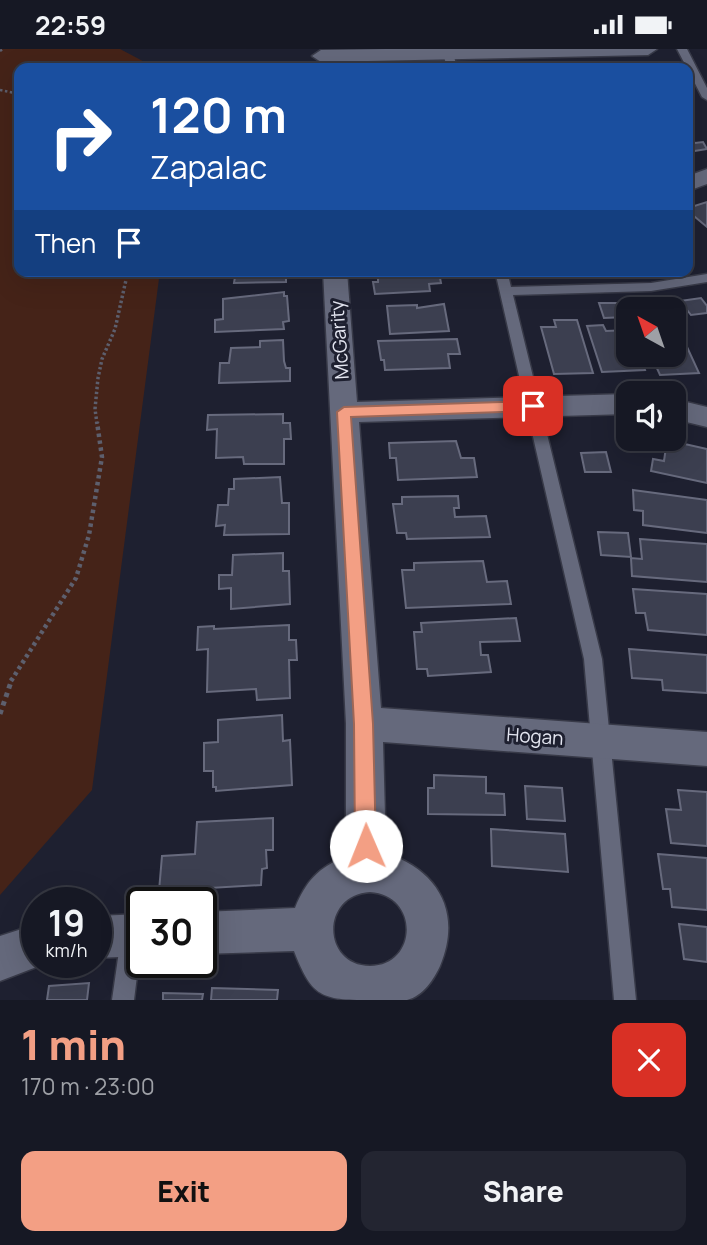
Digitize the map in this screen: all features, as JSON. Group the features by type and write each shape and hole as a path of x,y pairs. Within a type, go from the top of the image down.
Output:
{"street":[{"path":"321,58 569,59 648,49"},
{"name":"McGarity","path":"335,277 363,724 366,870"},
{"path":"344,412 616,404"},
{"path":"686,412 707,417"},
{"name":"Hogan","path":"363,724 707,749"},
{"path":"366,870 384,871 400,879 414,891 423,907 428,926 426,945 419,963 406,977 371,995 336,978 320,956 313,929 315,911 323,895 335,882 349,874 366,870"},
{"path":"217,932 313,929"},
{"path":"0,958 21,949"}],"lane":[{"path":"693,70 707,97"},
{"path":"502,277 593,659 625,1000"},
{"path":"505,291 651,287 707,278"},
{"path":"123,1000 124,936"}],"path":[{"path":"0,714 7,688 76,578 89,535 102,457 95,408 98,378 102,359 115,329 127,277"}],"shaded area":[{"path":"0,49 120,49 147,63 14,63 14,277 159,277 92,790 0,895"}],"building":[{"path":"693,140 695,143 703,142 707,149 693,151"},
{"path":"707,202 707,227 693,215 693,206"},
{"path":"235,277 286,277 286,282 234,283"},
{"path":"378,277 443,278 440,278 441,283 429,284 430,291 375,294 373,282 378,282"},
{"path":"284,292 284,296 287,296 289,321 283,322 284,329 215,332 215,320 223,319 223,299"},
{"path":"701,298 707,306 707,313 691,315 686,309 686,300"},
{"path":"599,303 616,303 616,317 604,318"},
{"path":"444,304 449,331 390,334 387,306 417,305 417,308"},
{"path":"554,320 577,320 593,373 554,374 541,327 556,327"},
{"path":"603,325 606,331 616,331 616,367 644,367 645,370 602,372 587,326"},
{"path":"457,339 460,354 448,354 450,368 385,370 378,341"},
{"path":"283,340 284,361 286,368 290,368 290,381 219,383 220,363 229,363 231,348 260,347 260,341"},
{"path":"686,345 699,373 660,375 656,367 686,367"},
{"path":"283,414 283,423 290,423 291,439 284,439 284,464 244,464 243,457 216,458 217,429 207,430 208,415"},
{"path":"456,441 461,458 474,458 477,477 398,480 396,458 390,458 389,443"},
{"path":"686,444 707,449 707,483 651,471 653,459 664,461 665,451 686,451"},
{"path":"606,452 611,472 585,472 581,453"},
{"path":"280,477 282,503 289,503 289,534 224,535 225,525 216,526 218,505 228,505 229,489 234,489 234,479"},
{"path":"633,490 707,500 707,533 643,525 643,511 634,510"},
{"path":"458,496 459,508 454,508 455,517 486,516 490,537 407,539 406,533 397,533 393,504 402,504 402,497"},
{"path":"598,532 628,533 631,557 601,555"},
{"path":"640,539 707,544 707,582 632,576 631,558 642,559"},
{"path":"283,553 283,571 289,571 290,604 231,609 231,588 219,589 219,575 232,575 233,555"},
{"path":"483,561 487,582 507,581 511,604 406,608 402,570 414,570 414,563"},
{"path":"633,589 707,594 707,635 648,630 645,613 636,613"},
{"path":"516,618 520,641 480,642 481,655 488,655 491,672 428,676 427,669 417,669 414,632 422,632 421,623"},
{"path":"289,625 289,640 296,640 297,660 289,660 290,698 257,700 256,689 207,692 208,649 197,650 198,627 214,626 214,629"},
{"path":"629,649 707,655 707,693 663,690 662,680 632,678"},
{"path":"282,715 283,741 290,740 292,785 216,791 216,787 213,787 213,771 204,771 204,743 218,742 218,720"},
{"path":"434,775 486,777 486,793 504,794 505,815 428,814 428,788 434,788"},
{"path":"525,786 562,788 565,821 527,819"},
{"path":"678,790 707,792 707,846 671,843 666,809 681,810"},
{"path":"273,818 273,850 266,850 267,868 262,869 261,885 159,887 162,856 195,854 197,822"},
{"path":"491,829 565,834 568,872 492,866"},
{"path":"658,854 707,858 707,910 672,907 670,889 663,889"},
{"path":"679,924 707,927 707,962 684,959"},
{"path":"89,983 87,1000 47,1000 49,986"},
{"path":"212,988 278,990 277,1000 211,1000"},
{"path":"163,993 203,994 202,1000 163,1000"}],"route":[{"path":"366,846 363,724 344,412 533,406"}]}
